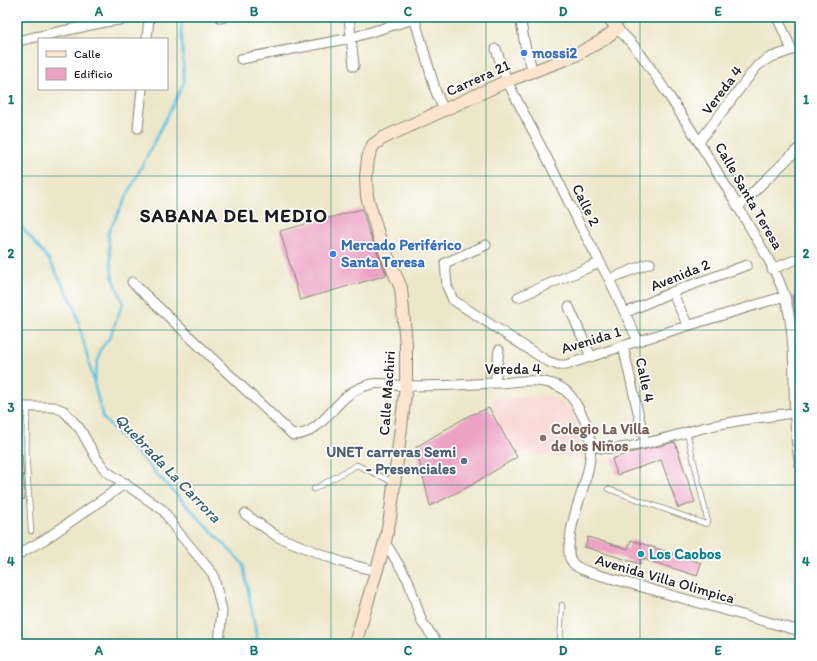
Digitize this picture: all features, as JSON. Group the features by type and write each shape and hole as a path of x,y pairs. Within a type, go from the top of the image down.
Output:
{"street":[{"path":"17,41 105,22 140,17"},
{"path":"147,38 149,17"},
{"path":"349,17 354,66"},
{"path":"520,17 525,45 533,72"},
{"name":"Calle Santa Teresa","path":"609,17 617,29 628,38 643,57 699,142 738,207 785,296 791,332 796,345 800,465"},
{"name":"Vereda 4","path":"699,142 757,66 769,58 792,50 777,17"},
{"path":"241,59 352,38 414,18 436,92 444,110"},
{"name":"Carrera 21","path":"374,146 383,138 507,81 574,56 601,41 617,29"},
{"name":"Calle 2","path":"496,49 507,81 583,224 599,263 609,279 638,341"},
{"path":"138,128 142,90"},
{"name":"Calle Machiri","path":"355,644 385,542 395,483 406,386 406,345 401,288 379,237 369,208 367,197 366,177 368,158 374,146"},
{"path":"738,207 800,147"},
{"name":"Avenida 1","path":"486,245 445,263 447,286 453,300 547,361 558,365 566,365 638,341 785,296"},
{"path":"772,269 800,258"},
{"path":"518,297 599,263"},
{"path":"609,279 650,263"},
{"name":"Avenida 2","path":"625,313 672,292 747,265"},
{"name":"Vereda 4","path":"132,282 293,435 304,435 316,427 344,397 359,388 376,382 406,386 495,384 534,381 562,387 577,405 588,426 592,445"},
{"path":"672,292 688,326"},
{"path":"569,307 591,357"},
{"name":"Calle 4","path":"623,346 645,443"},
{"path":"495,384 499,350"},
{"path":"17,407 54,407 64,411 76,424 106,471 112,476 126,483 163,510 178,532 213,574 222,610 219,644"},
{"path":"592,445 599,449 607,449 645,443 687,432 759,417 798,413"},
{"name":"Avenida Villa Olimpica","path":"592,445 590,467 576,504 570,532 568,550 571,561 575,565 580,569 599,575 800,631"},
{"path":"17,555 47,538 126,483"},
{"path":"245,514 278,537 341,562 376,571"},
{"path":"385,542 408,580 422,622 438,644"}],"lane":[{"path":"28,408 26,429 27,478 31,531"},
{"path":"608,489 706,524 708,522 687,432"},
{"path":"314,489 357,466 395,483"},
{"path":"560,644 562,605"}],"shaded area":[{"name":"Colegio La Villa de los Niños","path":"547,396 561,402 572,410 585,459 514,452 493,411 493,399"}],"building":[{"name":"Mercado Periférico Santa Teresa","path":"362,209 369,233 387,275 300,300 280,231"},
{"path":"800,295 800,319 797,319 792,296"},
{"name":"UNET carreras Semi - Presenciales","path":"489,408 517,457 468,487 430,506 416,447 468,416"},
{"path":"675,442 695,502 678,508 661,460 617,475 612,459 629,453"},
{"path":"17,454 22,454 25,499 17,500"},
{"name":"Los Caobos","path":"588,537 628,549 631,540 701,563 697,576 641,558 640,564 585,547"}],"waterway":[{"path":"94,382 100,350 110,337 123,303 112,275 108,233 184,83 181,17"},
{"name":"Quebrada La Carrora","path":"17,221 49,260 74,305 103,418 243,564 258,644"}],"place":[{"name":"mossi2","path":"524,53"},
{"name":"Mercado Periférico Santa Teresa","path":"333,254"},
{"name":"Colegio La Villa de los Niños","path":"543,438"},
{"name":"UNET carreras Semi - Presenciales","path":"464,461"},
{"name":"Los Caobos","path":"641,554"}],"district":[{"name":"SABANA DEL MEDIO","path":"234,215"}]}
